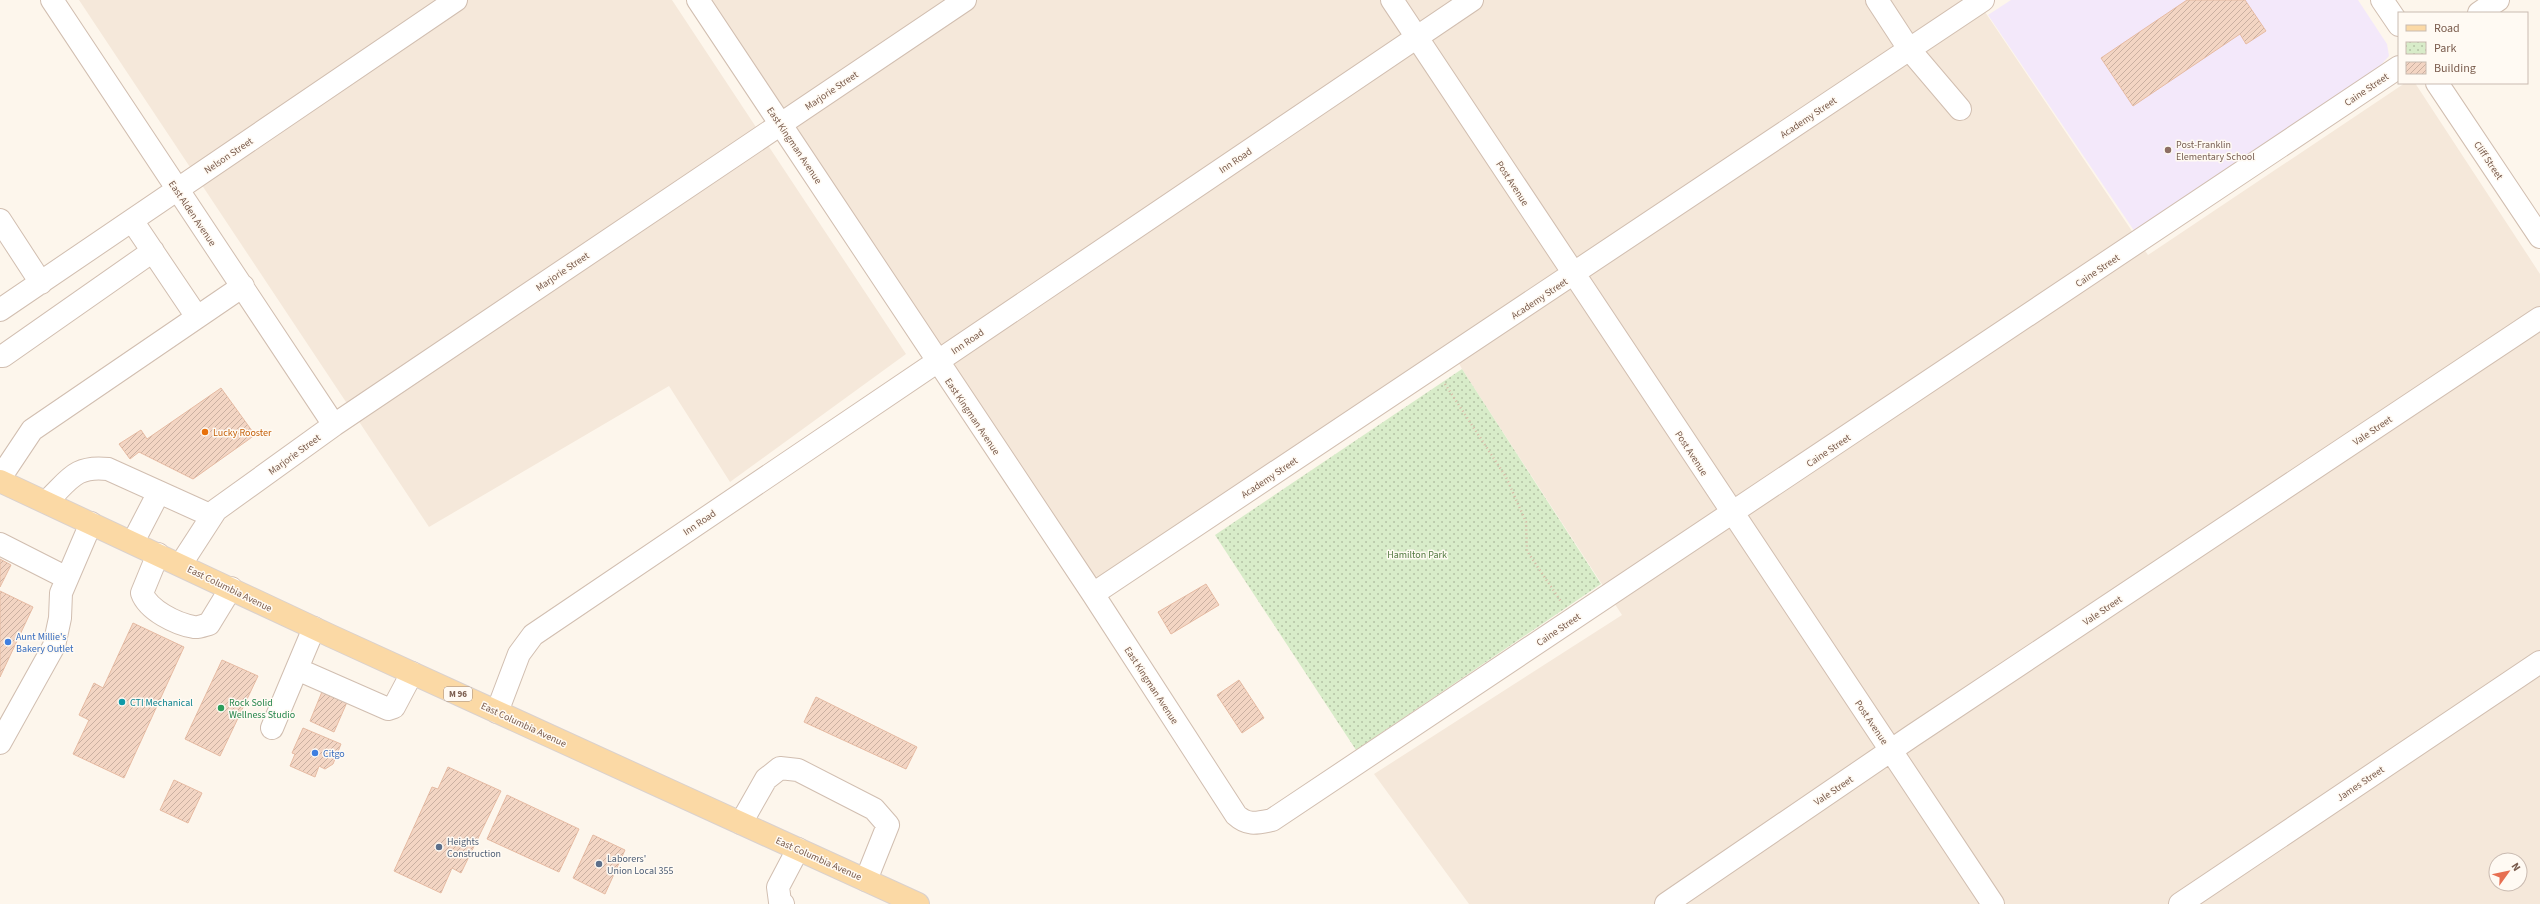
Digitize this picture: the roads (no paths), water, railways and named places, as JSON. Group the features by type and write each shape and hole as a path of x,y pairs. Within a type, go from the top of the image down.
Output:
{"main road":[{"name":"East Columbia Avenue","path":"0,479 314,628 866,880 910,902"}],"street":[{"name":"East Alden Avenue","path":"52,0 334,425"},
{"name":"Nelson Street","path":"0,310 133,222 177,189 456,0"},
{"name":"East Kingman Avenue","path":"698,0 936,361 1093,594 1236,815 1244,822 1253,824"},
{"name":"Marjorie Street","path":"181,564 216,510 334,425 964,0"},
{"name":"Post Avenue","path":"1392,0 1993,904"},
{"name":"Inn Road","path":"497,712 520,654 533,635 936,361 1472,0"},
{"path":"1876,0 1909,49 1960,109"},
{"name":"Academy Street","path":"1093,594 1983,0"},
{"path":"2382,0 2398,24"},
{"path":"2480,12 2498,0"},
{"name":"Caine Street","path":"1253,824 1272,820 2398,68"},
{"name":"Cliff Street","path":"2438,84 2540,237"},
{"path":"0,220 41,283"},
{"path":"133,222 197,317"},
{"path":"0,356 3,356 153,251"},
{"path":"0,479 32,430 243,286"},
{"name":"Vale Street","path":"1666,904 1892,750 2540,318"},
{"path":"46,502 80,470 91,467 108,469 212,516"},
{"path":"133,542 159,492"},
{"path":"0,743 54,646 60,618 61,593 90,523"},
{"path":"0,544 67,578"},
{"path":"158,554 142,593 145,603 159,613 195,628 209,624 231,588"},
{"path":"272,728 314,628"},
{"name":"James Street","path":"2180,904 2540,662"},
{"path":"297,669 388,709 394,707 412,673"},
{"path":"741,823 766,779 780,768 798,770 874,809 888,825 886,836 866,880"},
{"path":"783,904 780,902 778,887 798,849"}],"place":[{"name":"Post-Franklin Elementary School","path":"2168,150"},
{"name":"Lucky Rooster","path":"205,432"},
{"name":"Aunt Millie's Bakery Outlet","path":"8,642"},
{"name":"CTI Mechanical","path":"122,702"},
{"name":"Rock Solid Wellness Studio","path":"221,708"},
{"name":"Citgo","path":"315,753"},
{"name":"Heights Construction","path":"439,847"},
{"name":"Laborers' Union Local 355","path":"599,864"}],"park label":[{"name":"Hamilton Park","path":"1417,554"}]}
